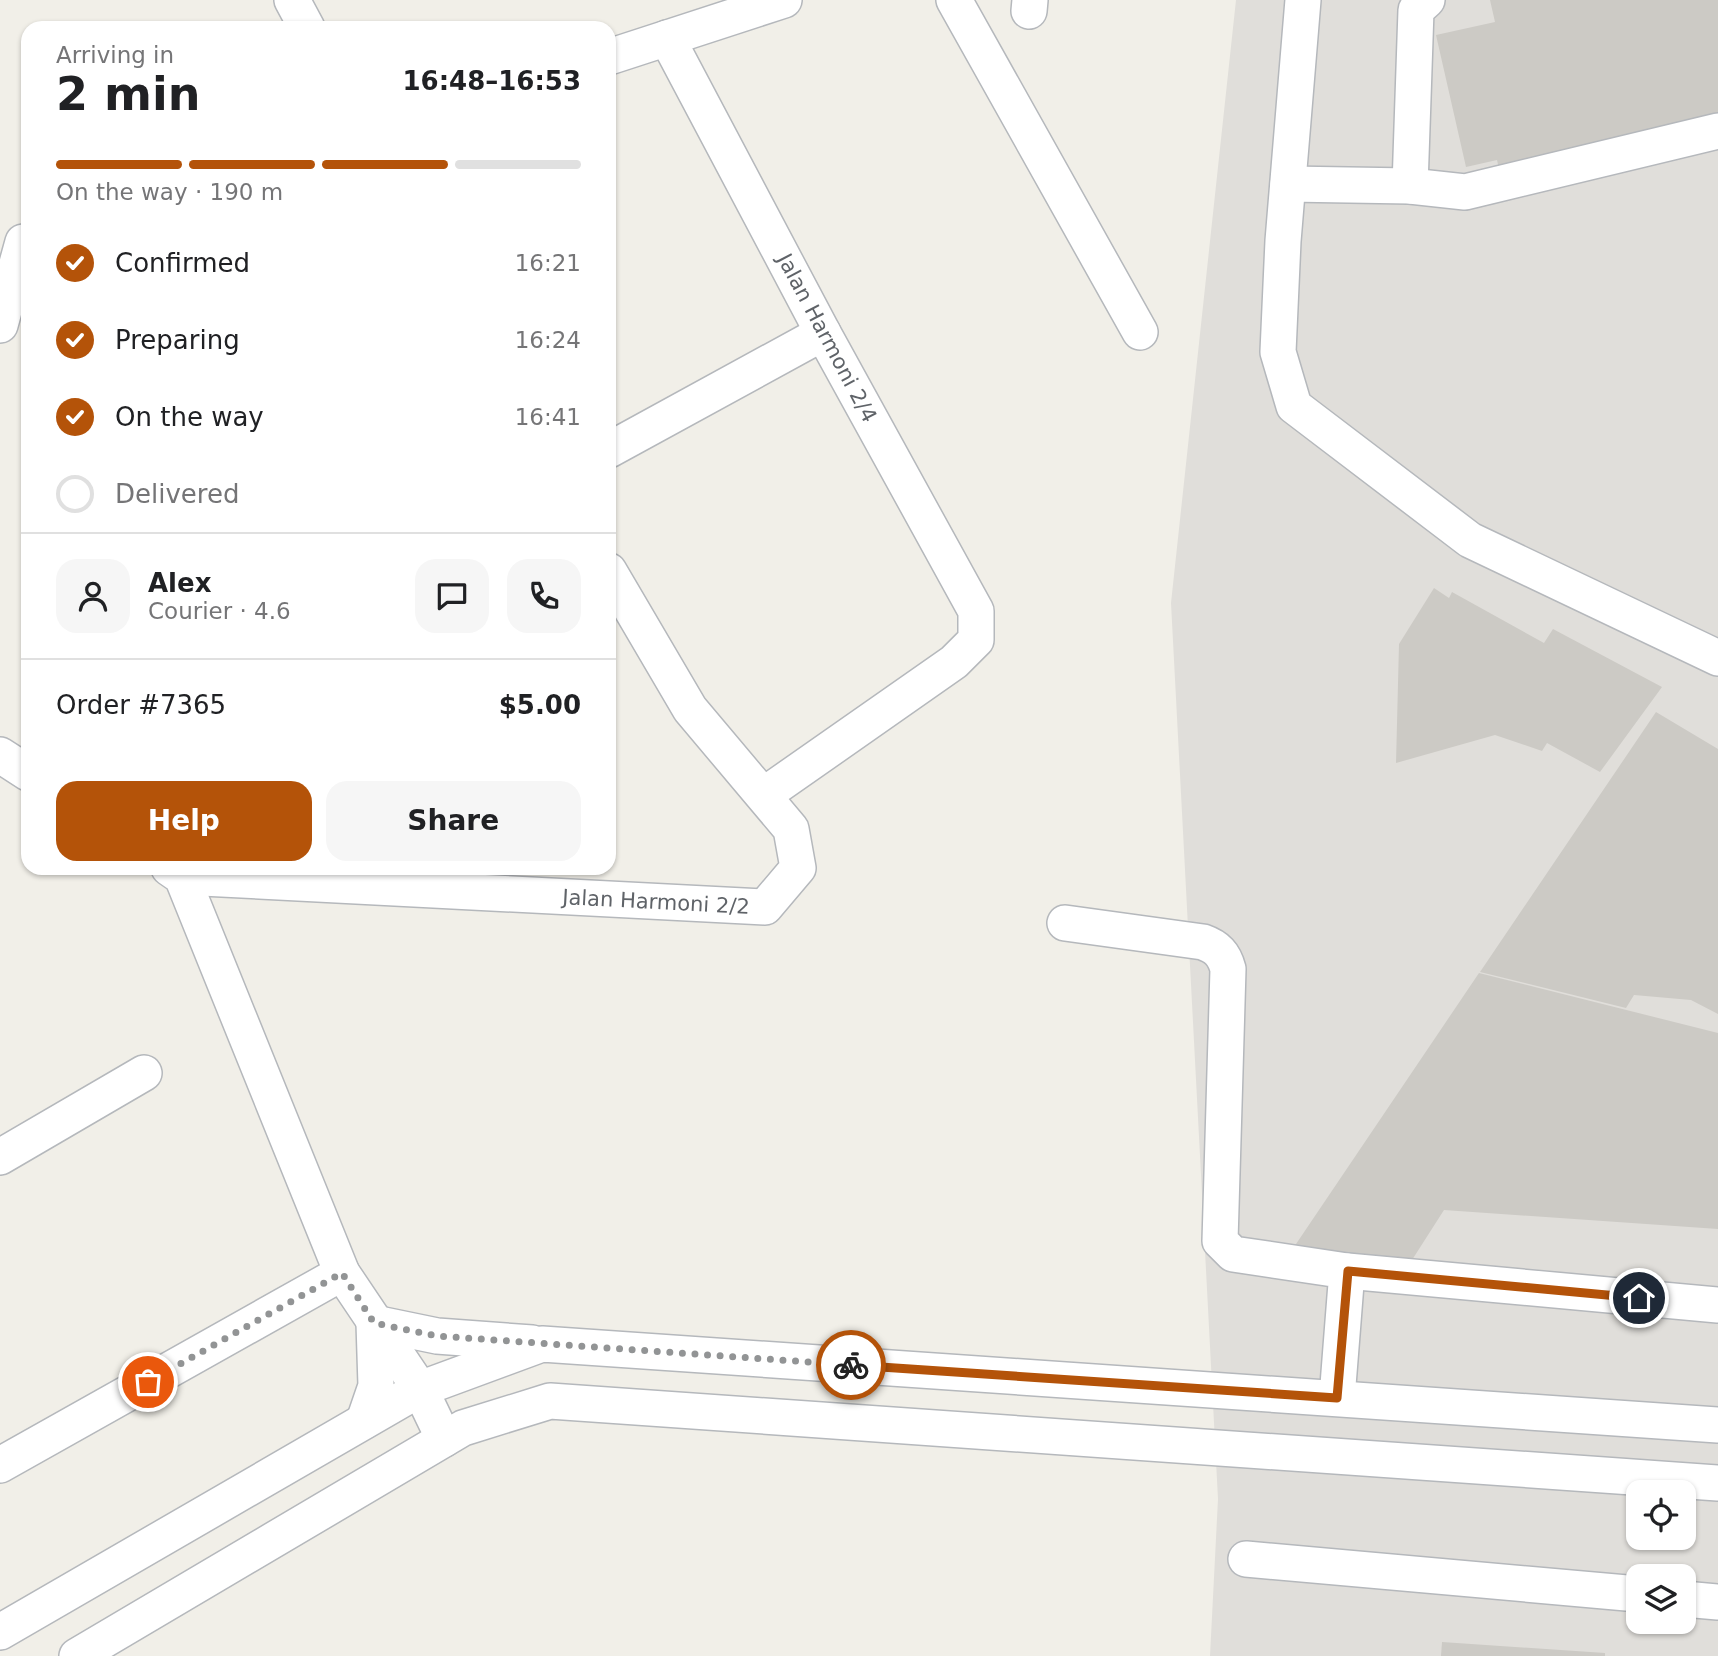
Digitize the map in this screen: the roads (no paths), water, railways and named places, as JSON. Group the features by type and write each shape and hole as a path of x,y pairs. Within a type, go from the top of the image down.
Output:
{"street":[{"path":"292,0 303,21"},
{"path":"616,55 785,0"},
{"path":"954,0 1140,332"},
{"path":"1303,0 1278,352 1294,406 1470,540 1718,658"},
{"path":"1410,186 1416,10 1427,0"},
{"name":"Jalan Harmoni 2/4","path":"667,38 822,333 976,611 976,640 954,662 764,794"},
{"path":"1288,184 1410,186 1465,192 1718,131"},
{"path":"0,325 17,240"},
{"path":"616,446 822,333"},
{"name":"Jalan Harmoni 2/2","path":"211,875 765,907 798,868 791,829 691,709 616,583"},
{"path":"0,755 21,768"},
{"path":"177,875 342,1273 420,1389 444,1439"},
{"path":"1065,923 1203,942 1219,950 1228,969 1220,1241 1233,1254 1348,1271 1718,1305"},
{"path":"0,1157 144,1073"},
{"path":"1337,1398 1348,1271"},
{"path":"0,1464 342,1273"},
{"path":"374,1323 437,1336 542,1344 1718,1425"},
{"path":"364,1421 376,1386 374,1323"},
{"path":"0,1632 420,1389 542,1344"},
{"path":"76,1656 463,1428 550,1401 1718,1483"},
{"path":"1246,1559 1626,1593"},
{"path":"1696,1600 1718,1602"}]}
